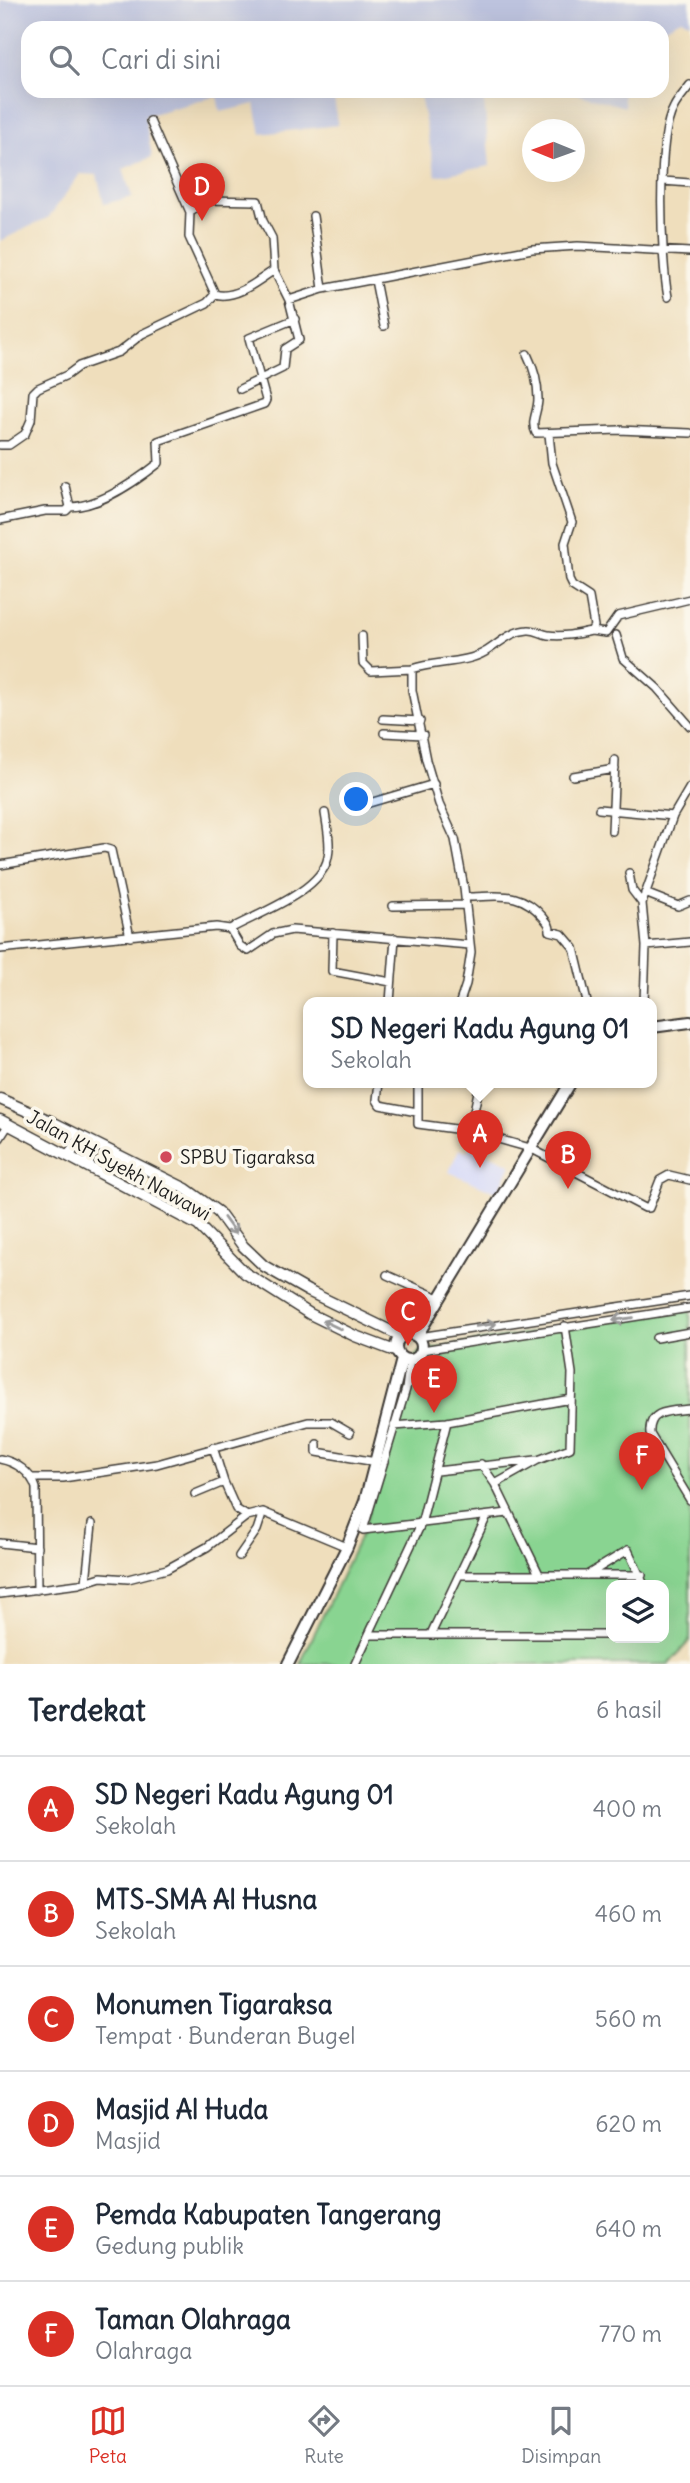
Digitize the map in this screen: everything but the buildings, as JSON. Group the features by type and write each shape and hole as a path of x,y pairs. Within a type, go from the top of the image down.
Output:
{"main road":[{"path":"657,1026 690,1022"},
{"path":"402,1357 422,1350 418,1336 567,1088"},
{"name":"Jalan KH Syekh Nawawi","path":"0,1099 96,1144 209,1205 227,1221 243,1245 264,1266 308,1291 401,1336"},
{"name":"Jalan KH Syekh Nawawi","path":"4,1122 198,1225 226,1256 265,1287 355,1336 402,1357"},
{"path":"69,1156 80,1136"},
{"path":"87,1165 96,1144"},
{"path":"288,1664 347,1547 376,1462 402,1357 401,1336 406,1333 418,1336"}],"street":[{"path":"668,297 663,249 663,181 669,118 690,85"},
{"path":"150,121 190,212 189,237 215,294"},
{"path":"663,181 690,183"},
{"path":"190,212 209,199 258,201 263,221 272,238 274,270 295,319 299,340 285,349 283,368 240,389"},
{"path":"313,216 323,289"},
{"path":"289,300 323,289 532,249 578,246 690,252"},
{"path":"215,294 226,296 242,290 274,270"},
{"path":"375,280 384,326"},
{"path":"0,445 9,445 25,434 31,420 33,393 38,388 67,375 79,366 119,352 142,334 207,303 215,294"},
{"path":"0,520 45,511 66,511 70,507 102,499 159,463 158,441 264,404 266,400 249,338 295,319"},
{"path":"527,354 533,368 538,396 534,430 540,435 619,430 690,433"},
{"path":"549,434 552,463 572,522 565,543 568,573 572,586 589,597 593,614 591,631"},
{"path":"65,486 70,507"},
{"path":"362,636 363,663 371,671 412,669 472,657 526,629 547,635 606,632 618,616 690,599"},
{"path":"616,635 623,658 657,688 690,726"},
{"path":"412,669 412,690 434,784 455,839 466,901 470,968 461,997"},
{"path":"383,719 420,720"},
{"path":"384,733 423,735"},
{"path":"573,776 615,764 612,831"},
{"path":"359,806 434,784"},
{"path":"644,997 646,946 642,903 673,816 690,787"},
{"path":"599,809 673,816"},
{"path":"0,949 216,927 230,929 293,896 320,878 329,855 325,813"},
{"path":"0,865 104,848 111,850 130,937"},
{"path":"629,873 632,890 642,903"},
{"path":"645,893 678,906 690,901"},
{"path":"393,906 518,896 538,912 550,926 550,931 562,934 575,948 586,997"},
{"path":"230,929 240,946 248,951 282,931 470,944"},
{"path":"333,933 332,971 391,982"},
{"path":"390,997 394,938"},
{"path":"646,946 690,942"},
{"path":"378,1088 377,1100 380,1105 417,1112"},
{"path":"418,1088 418,1124 470,1131 530,1148 645,1209 649,1208 654,1200 660,1180 669,1175 690,1180"},
{"path":"470,1131 479,1088"},
{"path":"0,1138 4,1122"},
{"path":"387,1275 441,1298"},
{"path":"418,1336 690,1296"},
{"path":"422,1350 690,1308"},
{"path":"495,1484 538,1460 570,1448 572,1360 565,1326"},
{"path":"656,1338 690,1332"},
{"path":"402,1357 406,1389 363,1530 508,1513"},
{"path":"394,1426 447,1422 571,1399"},
{"path":"690,1409 660,1412 652,1418 649,1427 650,1434 690,1500"},
{"path":"33,1478 63,1478 157,1464 308,1422 331,1422 350,1433"},
{"path":"355,1664 421,1524 447,1422"},
{"path":"317,1444 317,1452 376,1462"},
{"path":"213,1447 236,1509 247,1516"},
{"path":"0,1459 16,1464 33,1478 36,1488 37,1590"},
{"path":"436,1471 481,1464 538,1460"},
{"path":"481,1464 495,1484 539,1574"},
{"path":"195,1494 224,1482"},
{"path":"0,1594 86,1582 101,1577 128,1579 167,1569 207,1547 247,1516 262,1512 347,1547"},
{"path":"239,1556 257,1530 262,1512"},
{"path":"431,1634 487,1516"},
{"path":"86,1582 92,1524"},
{"path":"0,1543 37,1546"},
{"path":"587,1576 628,1550 643,1580"},
{"path":"459,1574 642,1575"},
{"path":"369,1635 606,1635"}],"shaded area":[{"path":"0,0 690,0 690,22 681,19 669,25 669,21 21,21 21,98 210,98 145,116 152,157 123,169 132,197 104,204 97,175 80,174 49,217 0,241"},
{"path":"217,98 334,98 338,125 261,134 255,104 220,112"},
{"path":"420,98 484,98 490,166 436,176"},
{"path":"593,98 623,98 625,107"},
{"path":"470,1146 511,1164 498,1193 449,1172 459,1149 467,1152"}],"green space":[{"path":"690,1307 690,1640 669,1664 300,1664 363,1530 394,1426 410,1360 422,1350"}],"place":[{"name":"Masjid Al Huda","path":"202,221"},
{"name":"SPBU Tigaraksa","path":"166,1157"},
{"name":"SD Negeri Kadu Agung 01","path":"480,1168"},
{"name":"MTS-SMA Al Husna","path":"568,1189"},
{"name":"Monumen Tigaraksa","path":"408,1346"},
{"name":"Pemda Kabupaten Tangerang","path":"434,1413"},
{"name":"Taman Olahraga","path":"642,1490"}]}
